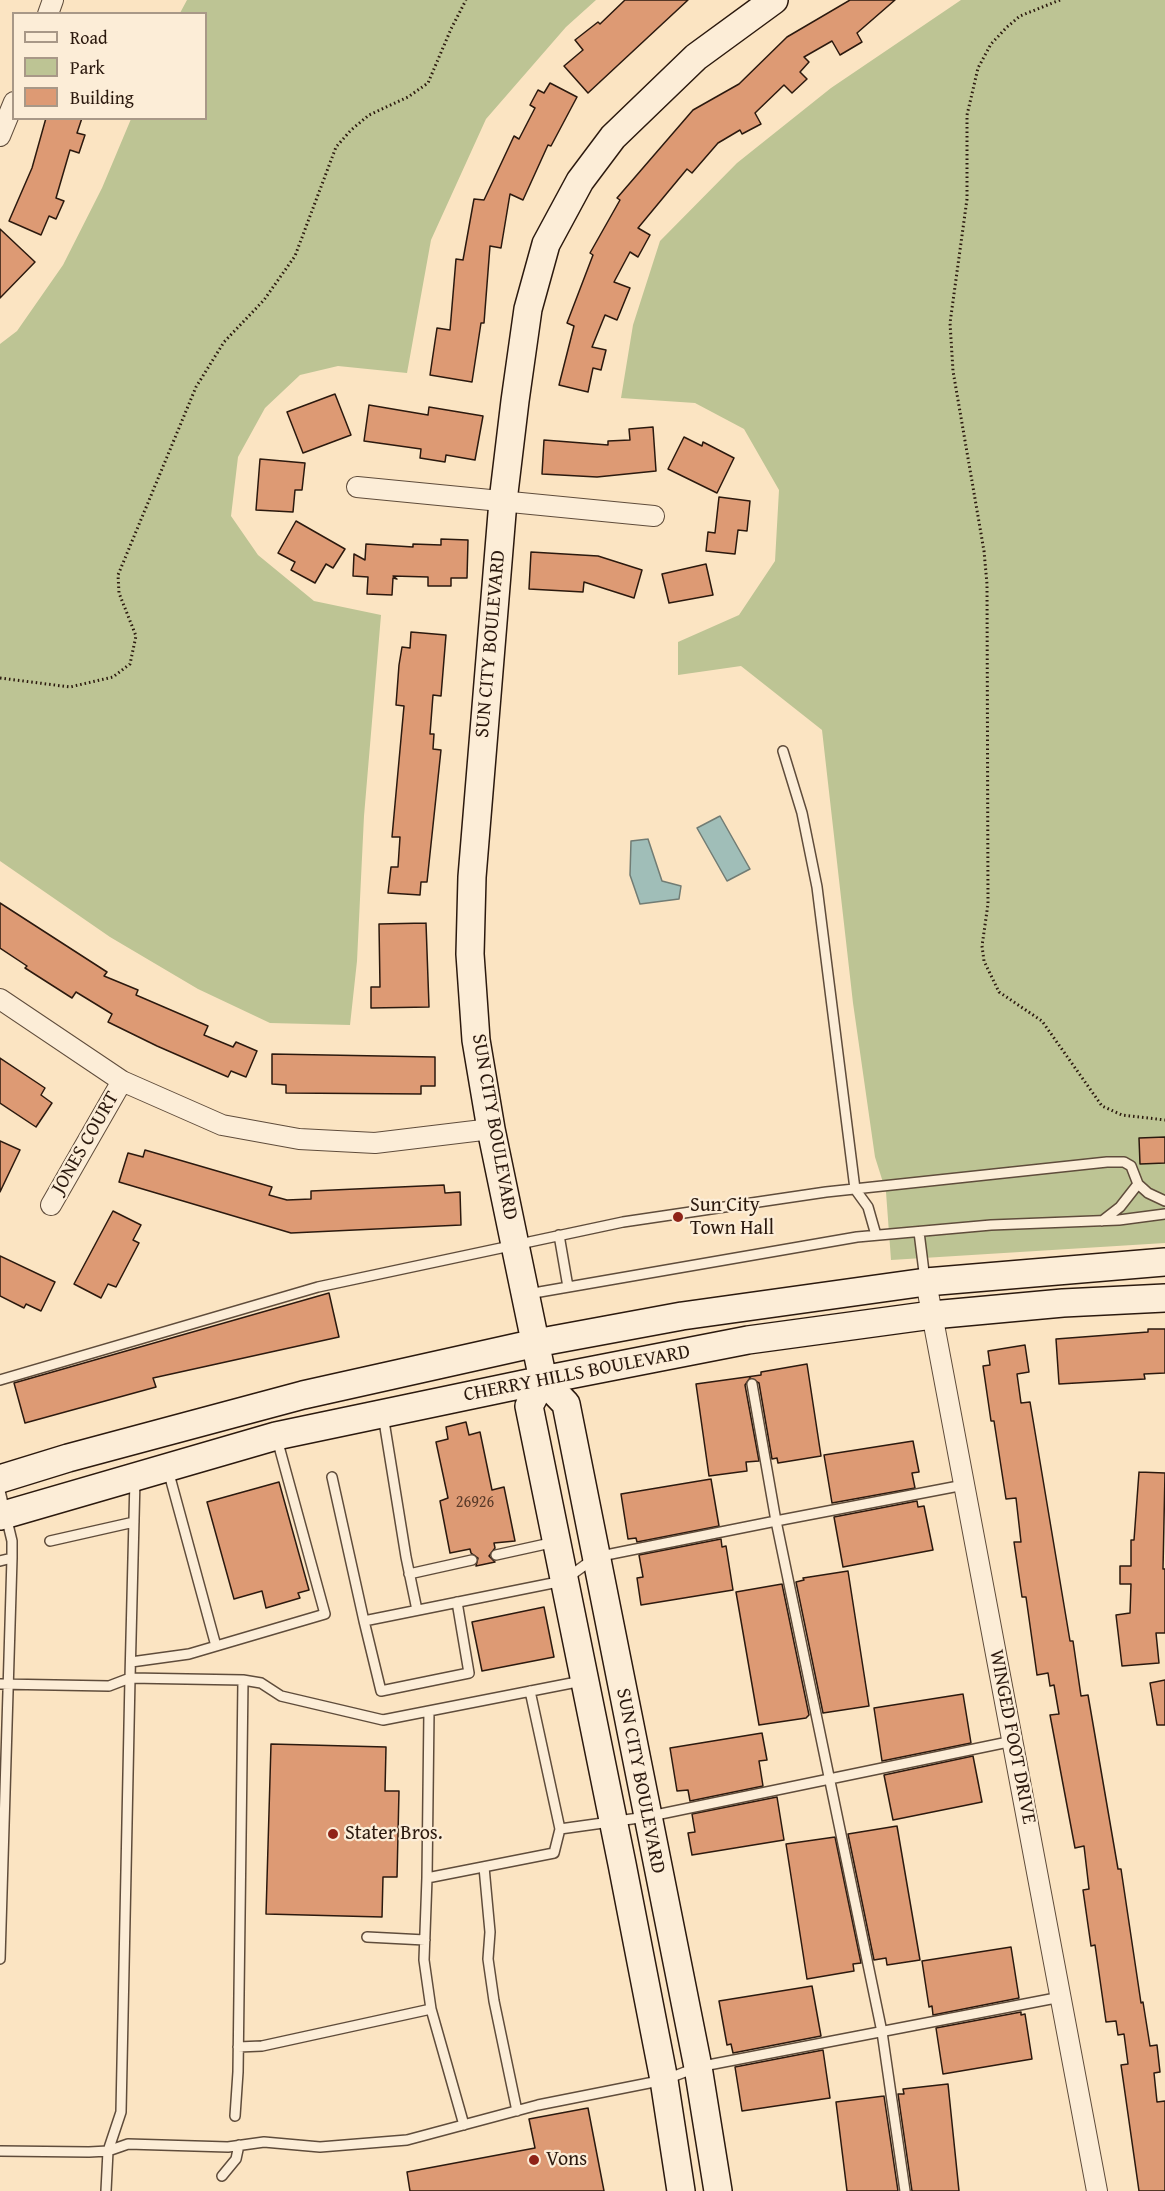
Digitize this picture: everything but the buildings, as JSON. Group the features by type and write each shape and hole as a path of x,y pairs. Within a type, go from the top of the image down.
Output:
{"street":[{"name":"SUN CITY BOULEVARD","path":"718,2191 698,2067 646,1817 566,1404 543,1380 491,1129 476,1040 470,954 471,888 503,501 528,309 546,243 579,181 613,137 696,57 774,0"},
{"path":"0,136 12,107"},
{"path":"357,487 654,516"},
{"path":"0,999 122,1081 222,1125 299,1139 375,1143 491,1129"},
{"name":"JONES COURT","path":"51,1205 122,1081"},
{"name":"CHERRY HILLS BOULEVARD","path":"0,1479 68,1458 303,1395 536,1343 682,1316 926,1282 1165,1262"},
{"name":"WINGED FOOT DRIVE","path":"926,1282 1097,2191"},
{"name":"CHERRY HILLS BOULEVARD","path":"1,1507 135,1476 276,1436 748,1340 932,1315 1064,1303 1165,1298"},
{"name":"SUN CITY BOULEVARD","path":"543,1380 529,1406 664,2080 681,2191"}],"lane":[{"path":"783,751 802,813 817,887 855,1189 868,1207 876,1235"},
{"path":"0,1380 318,1287 623,1222 855,1189 1107,1162 1124,1162 1131,1166 1138,1184 1148,1193 1165,1201"},
{"path":"1102,1221 1120,1207 1138,1184"},
{"path":"526,1294 876,1235 991,1225 1102,1221 1165,1214"},
{"path":"919,1232 926,1282"},
{"path":"559,1235 568,1287"},
{"path":"752,1384 776,1521 882,2032 905,2191"},
{"path":"383,1414 417,1610"},
{"path":"130,1662 189,1654 325,1614 276,1436"},
{"path":"167,1467 216,1647"},
{"path":"106,2191 108,2151 121,2112 135,1476"},
{"path":"332,1477 381,1692 469,1673 457,1602"},
{"path":"364,1621 563,1581 596,1557 964,1485"},
{"path":"0,1959 4,1684 12,1558 12,1541 1,1507"},
{"path":"50,1540 134,1522"},
{"path":"496,1555 555,1542"},
{"path":"0,1561 12,1558"},
{"path":"409,1574 472,1560"},
{"path":"4,1684 109,1686 130,1678 243,1680 261,1683 281,1696 383,1720 584,1680"},
{"path":"235,2116 243,1680"},
{"path":"427,1878 554,1853 560,1829 530,1691"},
{"path":"429,1711 424,1960 431,2009 464,2125"},
{"path":"560,1829 646,1817 1013,1741"},
{"path":"484,1867 490,1932 488,1959 494,2001 517,2111"},
{"path":"367,1937 425,1941"},
{"path":"0,2151 108,2151 128,2144 239,2145 264,2142 320,2148 396,2141 517,2111 664,2080 698,2067 1061,1997"},
{"path":"238,2047 262,2046 431,2009"},
{"path":"222,2176 236,2159 239,2145"}],"path":[{"path":"0,678 70,687 113,677 130,664 136,636 119,593 118,575 196,387 224,342 264,300 295,256 336,147 369,115 408,97 428,83 466,0"},
{"path":"1060,0 1020,16 991,44 978,68 967,115 967,199 950,323 953,370 984,551 987,584 988,904 982,946 984,961 999,992 1042,1021 1102,1106 1122,1115 1165,1120"}],"green space":[{"path":"187,0 596,0 566,27 486,119 431,240 407,373 338,366 300,375 265,408 238,457 231,516 258,555 314,601 381,615 364,816 357,961 350,1025 270,1023 198,989 110,937 0,861 0,344 17,331 63,265 102,188 131,120 207,120 207,12 181,12"},
{"path":"961,0 1165,0 1165,1243 891,1260 886,1192 875,1157 853,1003 822,730 741,666 678,675 678,642 739,615 775,561 779,490 744,429 695,403 621,398 633,325 660,241 737,163 831,88"}],"water":[{"path":"720,816 750,869 727,881 697,828"},
{"path":"648,839 662,881 681,886 679,899 640,904 630,875 631,841"}],"place":[{"name":"Sun City Town Hall","path":"678,1217"},
{"name":"Stater Bros.","path":"333,1834"},
{"name":"Vons","path":"534,2160"}]}
